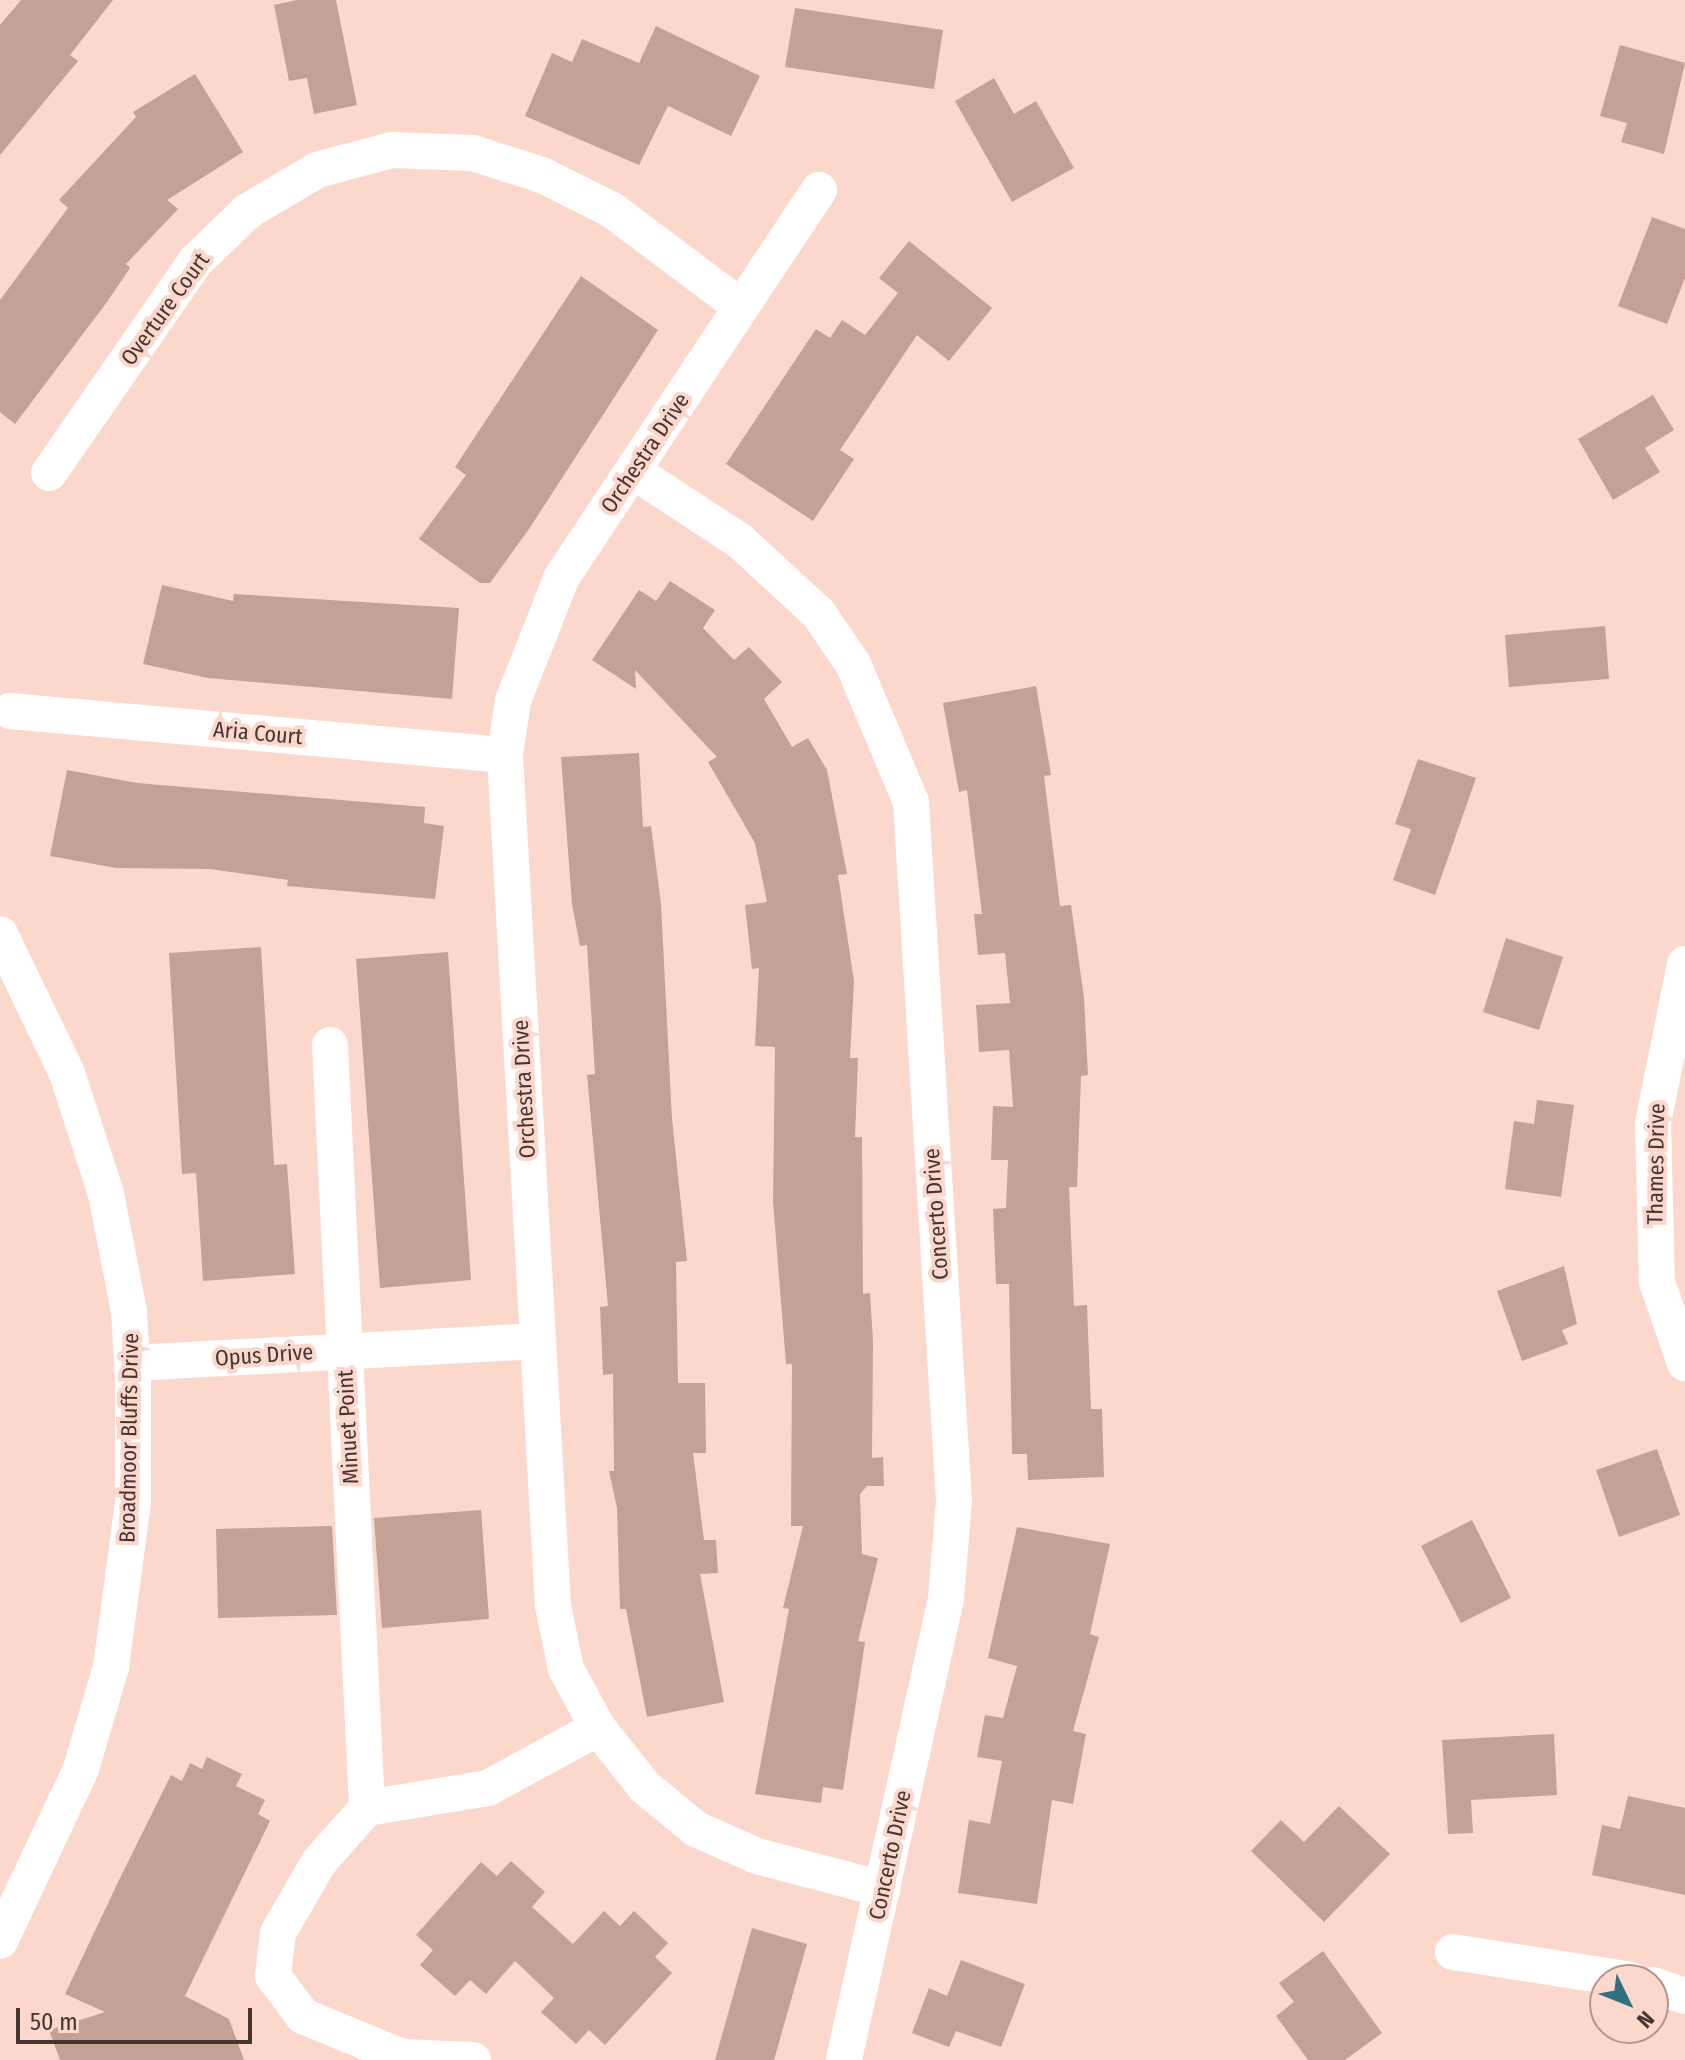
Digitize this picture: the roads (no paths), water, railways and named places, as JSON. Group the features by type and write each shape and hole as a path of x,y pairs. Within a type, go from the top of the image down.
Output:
{"street":[{"name":"Overture Court","path":"49,473 196,261 248,211 317,170 392,150 473,153 542,175 612,210 741,307"},
{"name":"Orchestra Drive","path":"819,190 561,579 533,642 513,701 505,755 553,1606 566,1669 598,1728 645,1787 696,1829 757,1856 883,1889"},
{"name":"Concerto Drive","path":"633,471 740,541 819,614 853,664 911,802 954,1501 946,1599 844,2060"},
{"name":"Aria Court","path":"10,711 505,755"},
{"name":"Broadmoor Bluffs Drive","path":"0,934 67,1073 106,1194 133,1363 133,1502 111,1667 81,1769 0,1941"},
{"name":"Thames Drive","path":"1685,964 1653,1122 1657,1282 1685,1363"},
{"name":"Minuet Point","path":"330,1045 367,1808"},
{"name":"Opus Drive","path":"133,1363 345,1349 538,1341"},
{"path":"473,2060 402,2057 303,2016 273,1976 278,1933 319,1862 367,1808 488,1788 598,1728"},
{"path":"1453,1952 1589,1973"}]}
